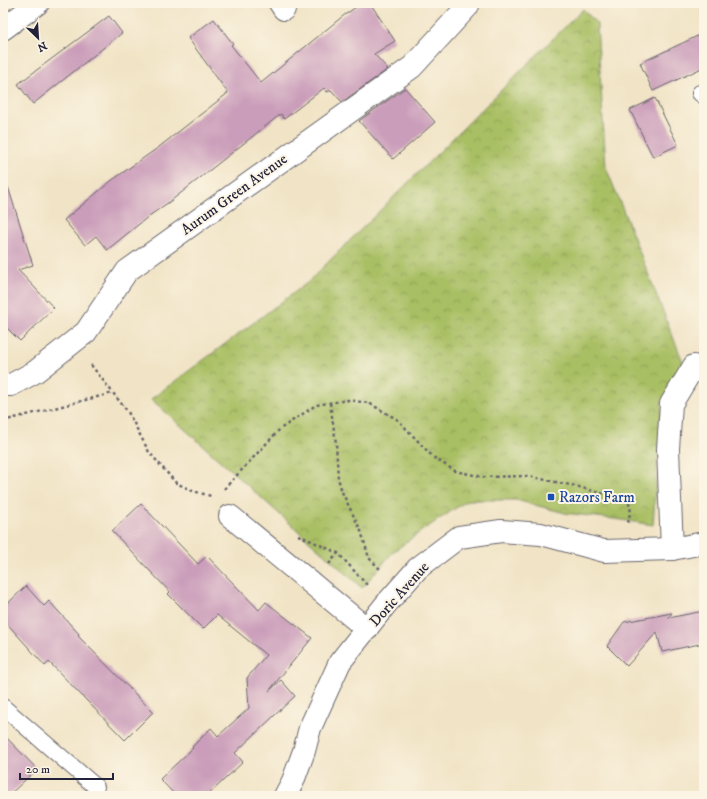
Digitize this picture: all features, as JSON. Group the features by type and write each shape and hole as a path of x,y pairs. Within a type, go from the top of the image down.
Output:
{"street":[{"path":"3,29 38,3"},
{"name":"Aurum Green Avenue","path":"3,386 10,385 35,372 86,332 127,271 412,67 469,3"},
{"path":"672,550 668,449 671,404 699,362"},
{"path":"230,516 367,629"},
{"name":"Doric Avenue","path":"285,796 293,782 310,728 340,662 386,604 418,568 459,537 501,531 541,534 604,551 672,550 704,543"}],"lane":[{"path":"3,707 96,787"}],"path":[{"path":"91,364 128,412 150,452 176,483"},
{"path":"3,421 114,393"},
{"path":"221,492 280,429 316,405 348,400 369,403 398,420 433,457 455,471 483,477 527,476 574,486 626,500 630,507 628,530"},
{"path":"330,403 338,478 342,492 361,531 369,558 383,571"}],"green space":[{"path":"583,9 597,24 606,167 685,367 662,402 653,525 565,513 516,500 468,500 393,552 362,588 151,399 307,283"}],"building":[{"path":"362,3 370,3 395,41 374,54 388,69 342,102 331,90 327,92 324,88 284,119 281,114 107,250 96,236 85,245 64,220 111,181 159,147 228,93 188,38 214,19 233,44 231,45 261,83 343,16"},
{"path":"109,16 122,33 33,104 18,84"},
{"path":"704,33 704,67 653,91 640,63"},
{"path":"405,88 435,122 393,159 359,121"},
{"path":"655,98 678,145 653,157 630,110"},
{"path":"8,187 33,265 18,270 54,308 20,341 3,324 3,188"},
{"path":"141,504 198,564 207,556 259,610 266,602 312,638 269,691 281,680 295,696 235,753 243,762 207,796 176,796 160,779 193,748 192,747 211,728 218,736 249,708 247,678 266,655 217,615 203,629 168,594 170,592 112,531"},
{"path":"26,586 44,606 49,601 79,634 78,636 153,712 125,740 49,662 45,666 3,619 3,608"},
{"path":"704,611 704,643 662,652 657,632 627,666 607,646 624,622 672,613 668,618"},
{"path":"3,734 37,769 8,796 3,796"}],"place":[{"name":"Razors Farm","path":"551,497"}]}
